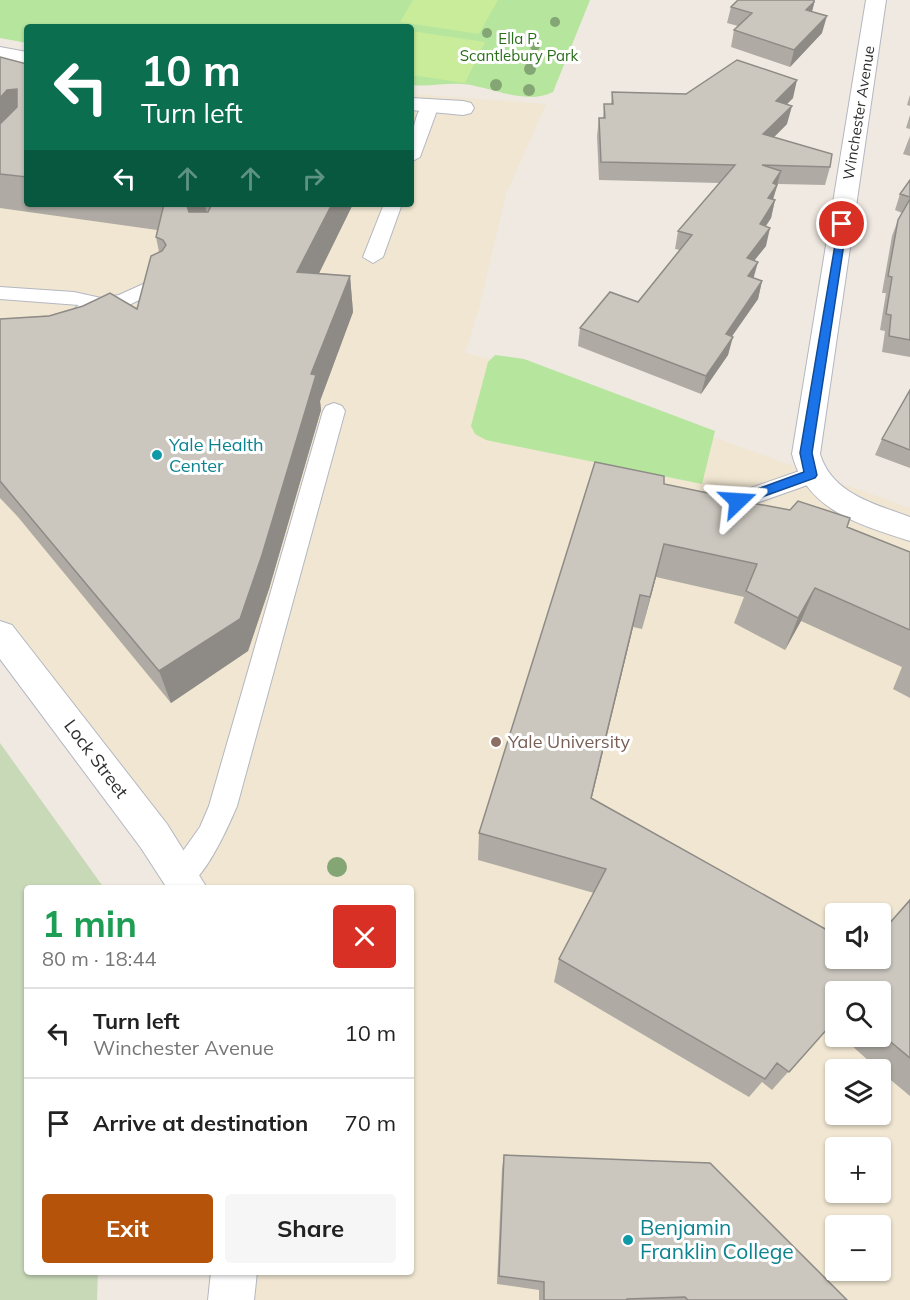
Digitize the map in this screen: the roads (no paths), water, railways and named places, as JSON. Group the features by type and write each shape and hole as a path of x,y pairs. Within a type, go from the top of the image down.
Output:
{"street":[{"name":"Winchester Avenue","path":"811,475 806,453 876,0"},
{"path":"0,52 24,57"},
{"path":"421,105 463,108"},
{"path":"811,475 821,487 841,500 910,529"},
{"name":"Lock Street","path":"0,634 185,881"},
{"path":"231,1300 234,1275"}],"lane":[{"path":"414,141 421,105"},
{"path":"373,256 392,207"},
{"path":"61,318 101,304 124,300 163,281"},
{"path":"0,293 74,298 101,304"},
{"path":"185,881 210,836 223,806 334,411"},
{"path":"730,534 738,501 811,475"}],"place":[{"name":"Yale Health Center","path":"157,455"},
{"name":"Yale University","path":"496,742"},
{"name":"Benjamin Franklin College","path":"628,1240"}],"park label":[{"name":"Ella P. Scantlebury Park","path":"519,48"}]}
